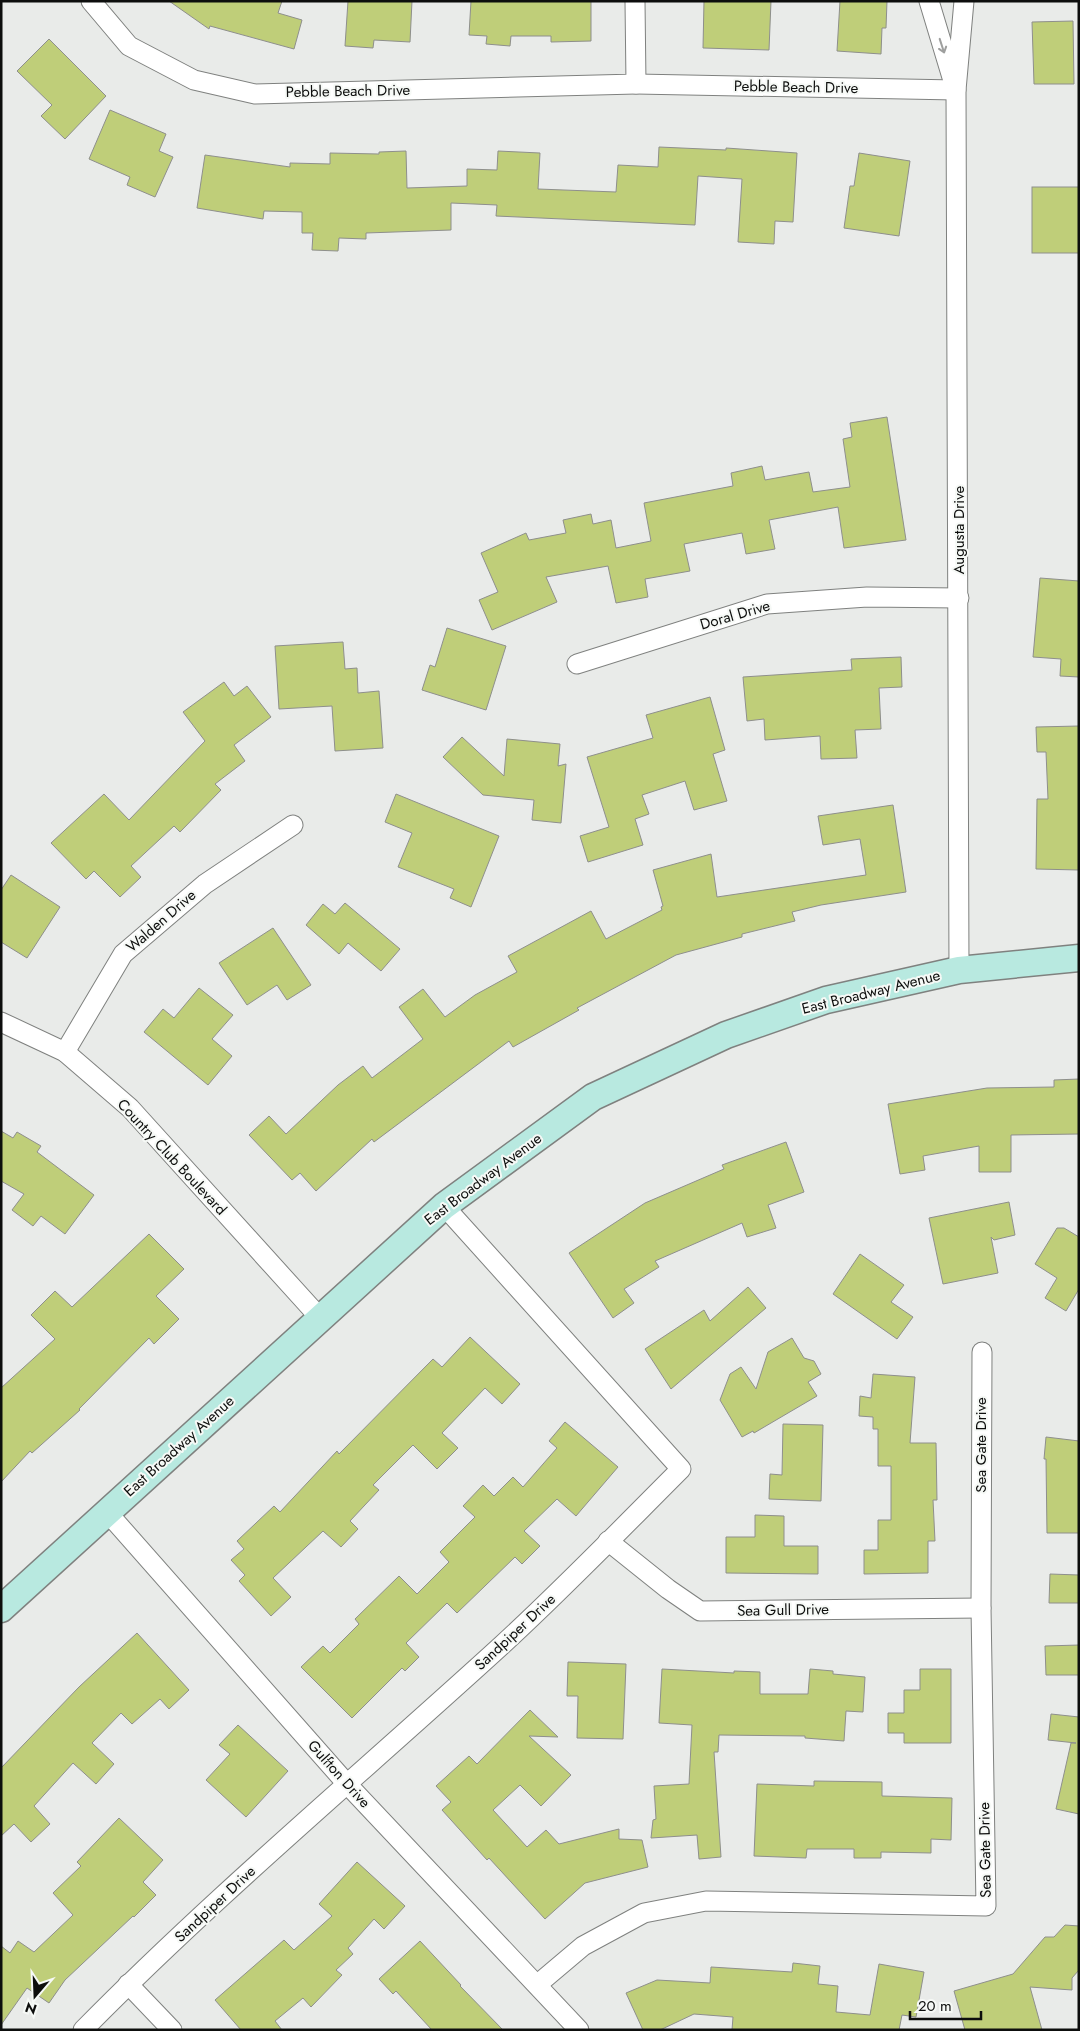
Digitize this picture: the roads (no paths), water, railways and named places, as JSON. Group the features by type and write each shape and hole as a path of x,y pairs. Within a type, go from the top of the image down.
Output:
{"street":[{"name":"Pebble Beach Drive","path":"91,1 130,46 194,80 255,94 636,84 956,90"},
{"path":"635,1 636,84"},
{"name":"Augusta Drive","path":"929,1 956,90"},
{"name":"Augusta Drive","path":"959,970 956,90 964,1"},
{"name":"Doral Drive","path":"577,664 767,604 868,597 959,598"},
{"name":"Walden Drive","path":"65,1052 123,954 205,884 293,824"},
{"name":"East Broadway Avenue","path":"1,1609 444,1206 594,1097 726,1035 826,1000 959,970 1079,958"},
{"name":"Country Club Boulevard","path":"1,1022 65,1052 130,1108 321,1319"},
{"name":"Sandpiper Drive","path":"83,2030 128,1984 503,1644 681,1469 444,1206"},
{"name":"Sea Gate Drive","path":"538,1984 583,1946 644,1914 706,1901 986,1906 981,1608 982,1352"},
{"name":"Gulfton Drive","path":"107,1512 347,1784 538,1984 579,2030"},
{"name":"Sea Gull Drive","path":"608,1542 668,1590 700,1611 981,1608"},
{"path":"128,1984 172,2030"}]}
